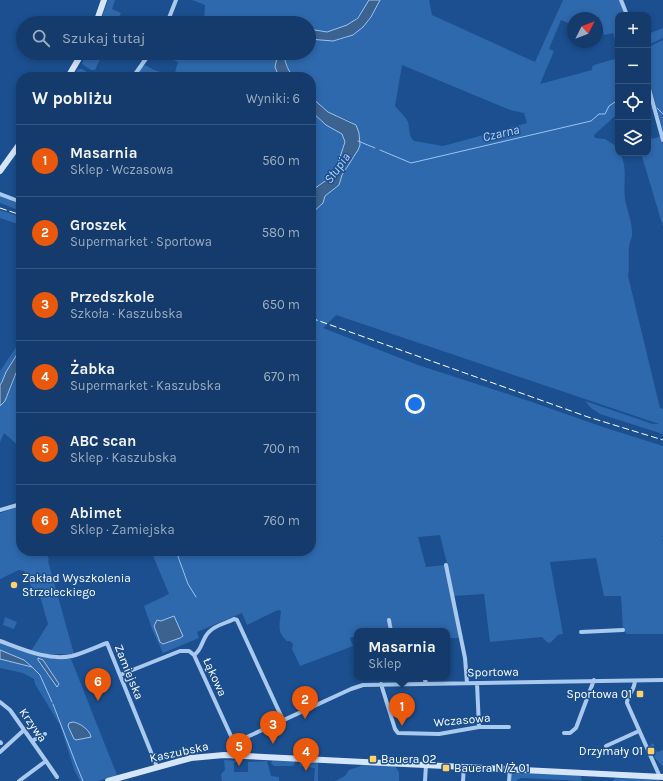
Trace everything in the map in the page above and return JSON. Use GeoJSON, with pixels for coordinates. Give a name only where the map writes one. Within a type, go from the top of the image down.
{"type":"FeatureCollection","features":[{"type":"Feature","properties":{"kind":"main road"},"geometry":{"type":"LineString","coordinates":[[98,16],[104,0]]}},
{"type":"Feature","properties":{"kind":"main road"},"geometry":{"type":"LineString","coordinates":[[71,72],[78,60]]}},
{"type":"Feature","properties":{"kind":"main road"},"geometry":{"type":"LineString","coordinates":[[0,171],[16,149]]}},
{"type":"Feature","properties":{"kind":"main road","name":"Kaszubska"},"geometry":{"type":"LineString","coordinates":[[108,781],[197,757],[217,755],[464,766],[662,778]]}},
{"type":"Feature","properties":{"kind":"street"},"geometry":{"type":"LineString","coordinates":[[170,16],[176,0]]}},
{"type":"Feature","properties":{"kind":"street"},"geometry":{"type":"LineString","coordinates":[[621,0],[626,12]]}},
{"type":"Feature","properties":{"kind":"street"},"geometry":{"type":"LineString","coordinates":[[137,72],[145,60]]}},
{"type":"Feature","properties":{"kind":"street"},"geometry":{"type":"LineString","coordinates":[[651,96],[663,140]]}},
{"type":"Feature","properties":{"kind":"street"},"geometry":{"type":"LineString","coordinates":[[0,194],[16,200]]}},
{"type":"Feature","properties":{"kind":"street"},"geometry":{"type":"LineString","coordinates":[[0,510],[16,505]]}},
{"type":"Feature","properties":{"kind":"street"},"geometry":{"type":"LineString","coordinates":[[446,565],[465,658],[467,683]]}},
{"type":"Feature","properties":{"kind":"street"},"geometry":{"type":"LineString","coordinates":[[194,655],[198,653],[209,631],[237,620],[283,720]]}},
{"type":"Feature","properties":{"kind":"street"},"geometry":{"type":"LineString","coordinates":[[389,620],[390,628]]}},
{"type":"Feature","properties":{"kind":"street"},"geometry":{"type":"LineString","coordinates":[[581,632],[623,630]]}},
{"type":"Feature","properties":{"kind":"street","name":"Zamiejska"},"geometry":{"type":"LineString","coordinates":[[0,641],[40,654],[62,657],[72,656],[107,643],[157,767]]}},
{"type":"Feature","properties":{"kind":"street","name":"Łąkowa"},"geometry":{"type":"LineString","coordinates":[[120,675],[183,650],[189,651],[194,655],[230,736]]}},
{"type":"Feature","properties":{"kind":"street"},"geometry":{"type":"LineString","coordinates":[[403,680],[404,684]]}},
{"type":"Feature","properties":{"kind":"street"},"geometry":{"type":"LineString","coordinates":[[564,733],[570,733],[576,728],[594,680]]}},
{"type":"Feature","properties":{"kind":"street","name":"Sportowa"},"geometry":{"type":"LineString","coordinates":[[234,755],[237,744],[241,740],[357,687],[381,684],[663,680]]}},
{"type":"Feature","properties":{"kind":"street"},"geometry":{"type":"LineString","coordinates":[[635,681],[634,689],[627,701],[662,778]]}},
{"type":"Feature","properties":{"kind":"street"},"geometry":{"type":"LineString","coordinates":[[477,683],[479,727]]}},
{"type":"Feature","properties":{"kind":"street","name":"Wczasowa"},"geometry":{"type":"LineString","coordinates":[[381,684],[395,729],[398,733],[439,734],[479,727],[509,727]]}},
{"type":"Feature","properties":{"kind":"street","name":"Krzywa"},"geometry":{"type":"LineString","coordinates":[[0,702],[10,710],[57,776]]}},
{"type":"Feature","properties":{"kind":"street"},"geometry":{"type":"LineString","coordinates":[[0,752],[24,730]]}},
{"type":"Feature","properties":{"kind":"street"},"geometry":{"type":"LineString","coordinates":[[606,746],[640,731]]}},
{"type":"Feature","properties":{"kind":"street"},"geometry":{"type":"LineString","coordinates":[[32,741],[45,734]]}},
{"type":"Feature","properties":{"kind":"street"},"geometry":{"type":"LineString","coordinates":[[19,781],[46,761]]}},
{"type":"Feature","properties":{"kind":"street"},"geometry":{"type":"LineString","coordinates":[[425,781],[426,765]]}},
{"type":"Feature","properties":{"kind":"street"},"geometry":{"type":"LineString","coordinates":[[463,781],[464,766]]}},
{"type":"Feature","properties":{"kind":"street"},"geometry":{"type":"LineString","coordinates":[[509,781],[510,769]]}},
{"type":"Feature","properties":{"kind":"shaded area"},"geometry":{"type":"Polygon","coordinates":[[[108,0],[115,0],[112,9],[121,13],[120,16],[102,16],[108,0]]]}},
{"type":"Feature","properties":{"kind":"shaded area"},"geometry":{"type":"Polygon","coordinates":[[[192,0],[369,0],[362,12],[353,22],[341,29],[328,32],[316,30],[316,16],[204,16],[205,5],[192,0]]]}},
{"type":"Feature","properties":{"kind":"shaded area"},"geometry":{"type":"Polygon","coordinates":[[[380,0],[429,0],[432,15],[535,62],[563,0],[619,0],[624,12],[615,12],[615,40],[613,33],[604,35],[603,12],[567,12],[567,23],[561,20],[549,49],[554,51],[540,84],[592,70],[594,65],[615,59],[615,117],[594,135],[595,138],[605,139],[615,145],[615,156],[621,156],[624,164],[625,199],[632,231],[629,246],[628,276],[660,408],[663,409],[663,434],[600,414],[591,408],[585,401],[653,424],[659,424],[336,315],[323,328],[418,365],[663,446],[663,634],[627,634],[623,630],[621,596],[604,596],[596,558],[550,562],[563,634],[558,635],[550,643],[542,637],[490,642],[484,594],[453,596],[440,535],[418,537],[426,567],[446,565],[459,638],[450,638],[450,628],[354,628],[354,636],[350,638],[353,646],[300,666],[292,649],[293,644],[290,641],[287,641],[281,634],[281,611],[278,610],[247,625],[242,613],[197,632],[199,638],[163,653],[152,629],[144,606],[169,594],[153,556],[316,556],[316,209],[323,203],[325,196],[339,185],[342,175],[360,145],[359,133],[354,124],[328,112],[316,101],[316,72],[289,72],[285,60],[316,60],[316,40],[333,41],[346,38],[363,27],[371,17],[380,0]],[[402,65],[395,106],[408,122],[410,135],[414,141],[443,146],[527,123],[524,113],[510,110],[402,65]]]}},
{"type":"Feature","properties":{"kind":"shaded area"},"geometry":{"type":"Polygon","coordinates":[[[663,28],[663,38],[651,44],[651,33],[663,28]]]}},
{"type":"Feature","properties":{"kind":"shaded area"},"geometry":{"type":"Polygon","coordinates":[[[663,40],[663,131],[651,87],[651,46],[663,40]]]}},
{"type":"Feature","properties":{"kind":"shaded area"},"geometry":{"type":"Polygon","coordinates":[[[83,60],[100,60],[95,70],[91,70],[82,64],[83,60]]]}},
{"type":"Feature","properties":{"kind":"shaded area"},"geometry":{"type":"Polygon","coordinates":[[[173,60],[276,60],[275,67],[277,72],[175,72],[178,62],[173,60]]]}},
{"type":"Feature","properties":{"kind":"shaded area"},"geometry":{"type":"Polygon","coordinates":[[[145,65],[161,72],[138,72],[145,65]]]}},
{"type":"Feature","properties":{"kind":"shaded area"},"geometry":{"type":"Polygon","coordinates":[[[78,69],[82,69],[87,72],[76,72],[78,69]]]}},
{"type":"Feature","properties":{"kind":"shaded area"},"geometry":{"type":"Polygon","coordinates":[[[316,116],[326,125],[342,134],[345,142],[336,169],[332,176],[324,181],[324,183],[316,192],[316,116]]]}},
{"type":"Feature","properties":{"kind":"shaded area"},"geometry":{"type":"Polygon","coordinates":[[[651,136],[652,139],[661,136],[663,145],[663,227],[642,156],[651,156],[651,136]]]}},
{"type":"Feature","properties":{"kind":"shaded area"},"geometry":{"type":"Polygon","coordinates":[[[0,196],[16,202],[16,209],[0,203],[0,196]]]}},
{"type":"Feature","properties":{"kind":"shaded area"},"geometry":{"type":"Polygon","coordinates":[[[0,210],[16,215],[16,223],[0,218],[0,210]]]}},
{"type":"Feature","properties":{"kind":"shaded area"},"geometry":{"type":"Polygon","coordinates":[[[16,347],[16,356],[0,385],[0,371],[16,347]]]}},
{"type":"Feature","properties":{"kind":"shaded area"},"geometry":{"type":"Polygon","coordinates":[[[16,376],[16,444],[4,433],[0,442],[0,406],[9,393],[16,376]]]}},
{"type":"Feature","properties":{"kind":"shaded area"},"geometry":{"type":"Polygon","coordinates":[[[16,508],[16,556],[48,556],[74,654],[41,654],[31,651],[48,624],[38,589],[33,591],[24,571],[19,570],[0,579],[0,513],[16,508]]]}},
{"type":"Feature","properties":{"kind":"shaded area"},"geometry":{"type":"Polygon","coordinates":[[[5,617],[17,622],[14,629],[3,625],[5,617]]]}},
{"type":"Feature","properties":{"kind":"shaded area"},"geometry":{"type":"Polygon","coordinates":[[[0,643],[43,657],[71,659],[117,775],[98,781],[80,781],[74,769],[60,725],[35,684],[34,679],[23,673],[0,668],[0,643]]]}},
{"type":"Feature","properties":{"kind":"shaded area"},"geometry":{"type":"Polygon","coordinates":[[[653,743],[657,752],[663,750],[663,767],[655,758],[649,746],[653,743]]]}},
{"type":"Feature","properties":{"kind":"shaded area"},"geometry":{"type":"Polygon","coordinates":[[[224,760],[242,761],[234,762],[234,772],[248,772],[248,762],[267,761],[271,776],[279,777],[279,781],[222,781],[221,774],[225,770],[224,760]]]}},
{"type":"Feature","properties":{"kind":"shaded area"},"geometry":{"type":"Polygon","coordinates":[[[272,760],[294,761],[295,764],[292,766],[274,766],[271,763],[272,760]]]}},
{"type":"Feature","properties":{"kind":"shaded area"},"geometry":{"type":"Polygon","coordinates":[[[301,761],[318,762],[318,781],[314,781],[315,768],[300,766],[299,764],[301,761]]]}},
{"type":"Feature","properties":{"kind":"shaded area"},"geometry":{"type":"Polygon","coordinates":[[[363,765],[395,766],[399,772],[399,781],[335,781],[345,776],[349,770],[363,765]]]}},
{"type":"Feature","properties":{"kind":"shaded area"},"geometry":{"type":"Polygon","coordinates":[[[513,771],[581,776],[582,781],[521,778],[516,781],[511,781],[511,773],[513,771]]]}},
{"type":"Feature","properties":{"kind":"shaded area"},"geometry":{"type":"Polygon","coordinates":[[[615,778],[658,779],[660,781],[613,781],[615,778]]]}},
{"type":"Feature","properties":{"kind":"water"},"geometry":{"type":"Polygon","coordinates":[[[369,0],[380,0],[371,17],[363,27],[353,35],[333,41],[316,40],[316,30],[327,32],[347,25],[358,18],[369,0]]]}},
{"type":"Feature","properties":{"kind":"water"},"geometry":{"type":"Polygon","coordinates":[[[276,60],[285,60],[290,72],[277,72],[275,67],[276,60]]]}},
{"type":"Feature","properties":{"kind":"water","name":"Słupia"},"geometry":{"type":"Polygon","coordinates":[[[316,101],[328,112],[356,125],[359,133],[360,145],[342,175],[339,185],[325,196],[323,203],[316,209],[316,188],[332,176],[336,169],[345,142],[342,134],[326,125],[316,116],[316,101]]]}},
{"type":"Feature","properties":{"kind":"water"},"geometry":{"type":"Polygon","coordinates":[[[16,356],[16,373],[5,401],[0,406],[0,385],[16,356]]]}},
{"type":"Feature","properties":{"kind":"water"},"geometry":{"type":"Polygon","coordinates":[[[174,616],[183,636],[163,644],[160,642],[154,626],[157,620],[161,621],[174,616]]]}},
{"type":"Feature","properties":{"kind":"water"},"geometry":{"type":"Polygon","coordinates":[[[0,650],[24,660],[32,667],[0,659],[0,650]]]}},
{"type":"Feature","properties":{"kind":"water"},"geometry":{"type":"Polygon","coordinates":[[[38,658],[43,660],[59,684],[57,687],[38,660],[38,658]]]}},
{"type":"Feature","properties":{"kind":"water"},"geometry":{"type":"Polygon","coordinates":[[[73,722],[84,727],[89,732],[91,737],[76,740],[74,739],[68,726],[69,723],[73,722]]]}},
{"type":"Feature","properties":{"kind":"waterway","name":"Czarna"},"geometry":{"type":"LineString","coordinates":[[380,150],[411,163],[591,121],[599,114],[605,114],[609,106],[615,102]]}},
{"type":"Feature","properties":{"kind":"waterway","name":"Czarna"},"geometry":{"type":"LineString","coordinates":[[657,108],[663,114]]}},
{"type":"Feature","properties":{"kind":"waterway","name":"Czarna"},"geometry":{"type":"LineString","coordinates":[[358,141],[375,148]]}},
{"type":"Feature","properties":{"kind":"waterway"},"geometry":{"type":"LineString","coordinates":[[178,556],[188,584],[196,597]]}},
{"type":"Feature","properties":{"kind":"waterway"},"geometry":{"type":"LineString","coordinates":[[32,667],[40,675],[52,702]]}},
{"type":"Feature","properties":{"kind":"waterway"},"geometry":{"type":"LineString","coordinates":[[53,704],[83,781]]}},
{"type":"Feature","properties":{"kind":"railway"},"geometry":{"type":"LineString","coordinates":[[0,208],[16,213]]}},
{"type":"Feature","properties":{"kind":"railway"},"geometry":{"type":"LineString","coordinates":[[316,320],[588,417],[663,440]]}},
{"type":"Feature","properties":{"kind":"place","name":"Zakład Wyszkolenia Strzeleckiego"},"geometry":{"type":"Point","coordinates":[14,585]}},
{"type":"Feature","properties":{"kind":"place","name":"Sportowa 01"},"geometry":{"type":"Point","coordinates":[640,694]}},
{"type":"Feature","properties":{"kind":"place","name":"Abimet"},"geometry":{"type":"Point","coordinates":[98,701]}},
{"type":"Feature","properties":{"kind":"place","name":"Groszek"},"geometry":{"type":"Point","coordinates":[305,719]}},
{"type":"Feature","properties":{"kind":"place","name":"Masarnia"},"geometry":{"type":"Point","coordinates":[402,726]}},
{"type":"Feature","properties":{"kind":"place","name":"Przedszkole"},"geometry":{"type":"Point","coordinates":[273,744]}},
{"type":"Feature","properties":{"kind":"place","name":"Drzymały 01"},"geometry":{"type":"Point","coordinates":[651,751]}},
{"type":"Feature","properties":{"kind":"place","name":"Bauera 02"},"geometry":{"type":"Point","coordinates":[373,759]}},
{"type":"Feature","properties":{"kind":"place","name":"ABC scan"},"geometry":{"type":"Point","coordinates":[239,766]}},
{"type":"Feature","properties":{"kind":"place","name":"Bauera N/Ż 01"},"geometry":{"type":"Point","coordinates":[446,768]}},
{"type":"Feature","properties":{"kind":"place","name":"Żabka"},"geometry":{"type":"Point","coordinates":[306,771]}}]}
